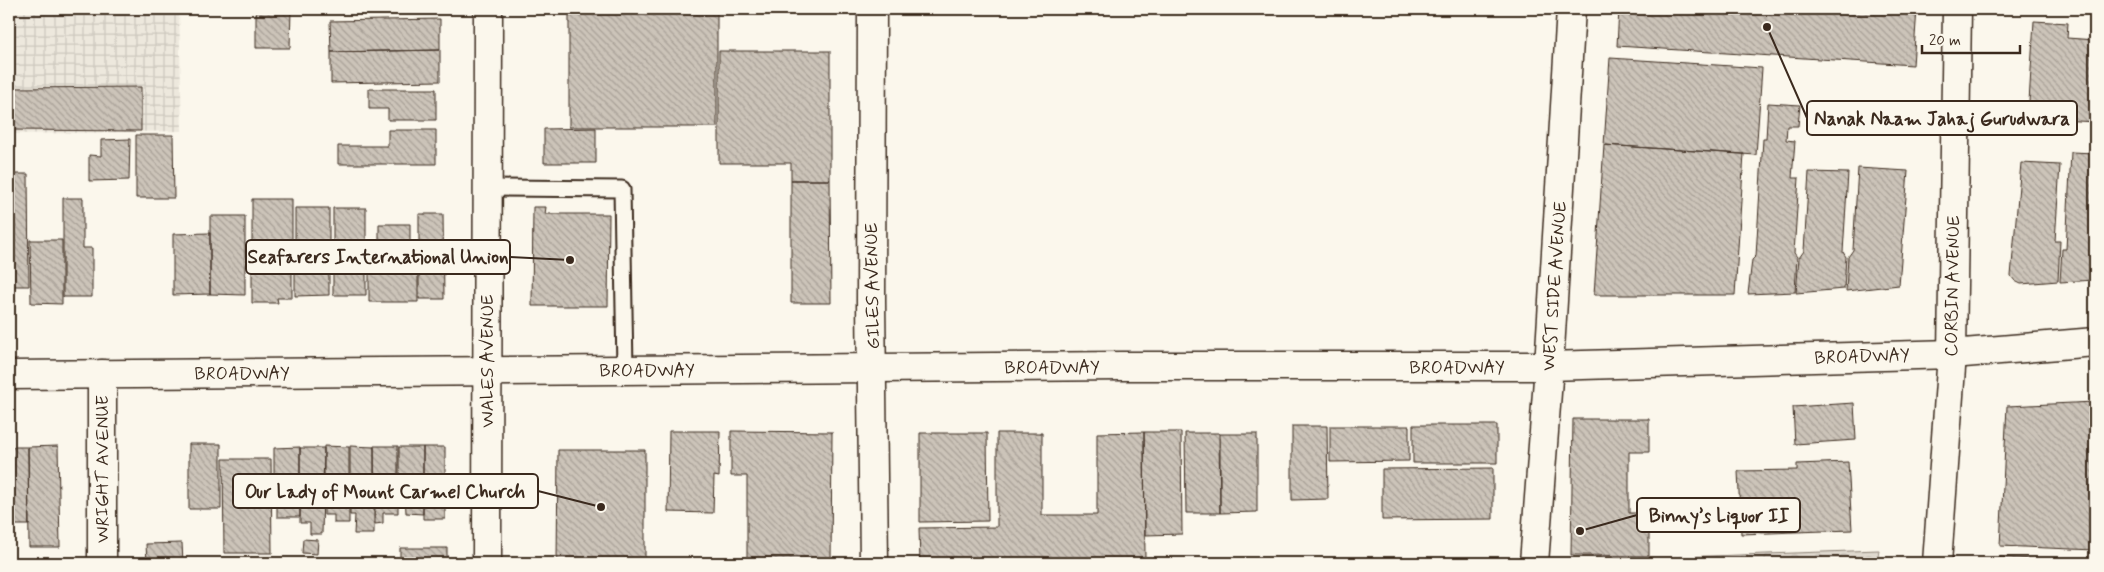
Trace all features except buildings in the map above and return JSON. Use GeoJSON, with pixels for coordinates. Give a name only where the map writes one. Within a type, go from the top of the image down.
{"type":"FeatureCollection","features":[{"type":"Feature","properties":{"kind":"street","name":"WALES AVENUE"},"geometry":{"type":"LineString","coordinates":[[487,563],[488,9]]}},
{"type":"Feature","properties":{"kind":"street","name":"GILES AVENUE"},"geometry":{"type":"LineString","coordinates":[[872,9],[871,302],[874,563]]}},
{"type":"Feature","properties":{"kind":"street","name":"WEST SIDE AVENUE"},"geometry":{"type":"LineString","coordinates":[[1534,563],[1549,366],[1571,9]]}},
{"type":"Feature","properties":{"kind":"street","name":"CORBIN AVENUE"},"geometry":{"type":"LineString","coordinates":[[1936,563],[1952,354],[1957,9]]}},
{"type":"Feature","properties":{"kind":"street","name":"BROADWAY"},"geometry":{"type":"LineString","coordinates":[[9,375],[873,368],[1549,366],[1952,354],[2095,342]]}},
{"type":"Feature","properties":{"kind":"street","name":"WRIGHT AVENUE"},"geometry":{"type":"LineString","coordinates":[[102,374],[102,563]]}},
{"type":"Feature","properties":{"kind":"lane"},"geometry":{"type":"LineString","coordinates":[[487,188],[622,189],[625,370]]}},
{"type":"Feature","properties":{"kind":"shaded area"},"geometry":{"type":"Polygon","coordinates":[[[9,9],[179,9],[182,131],[9,134],[9,9]]]}},
{"type":"Feature","properties":{"kind":"green space"},"geometry":{"type":"Polygon","coordinates":[[[1879,550],[1877,563],[1571,563],[1571,561],[1879,550]]]}},
{"type":"Feature","properties":{"kind":"place","name":"Nanak Naam Jahaj Gurudwara"},"geometry":{"type":"Point","coordinates":[1767,27]}},
{"type":"Feature","properties":{"kind":"place","name":"Seafarers International Union"},"geometry":{"type":"Point","coordinates":[570,260]}},
{"type":"Feature","properties":{"kind":"place","name":"Our Lady of Mount Carmel Church"},"geometry":{"type":"Point","coordinates":[601,507]}},
{"type":"Feature","properties":{"kind":"place","name":"Binny’s Liquor II"},"geometry":{"type":"Point","coordinates":[1580,531]}}]}
